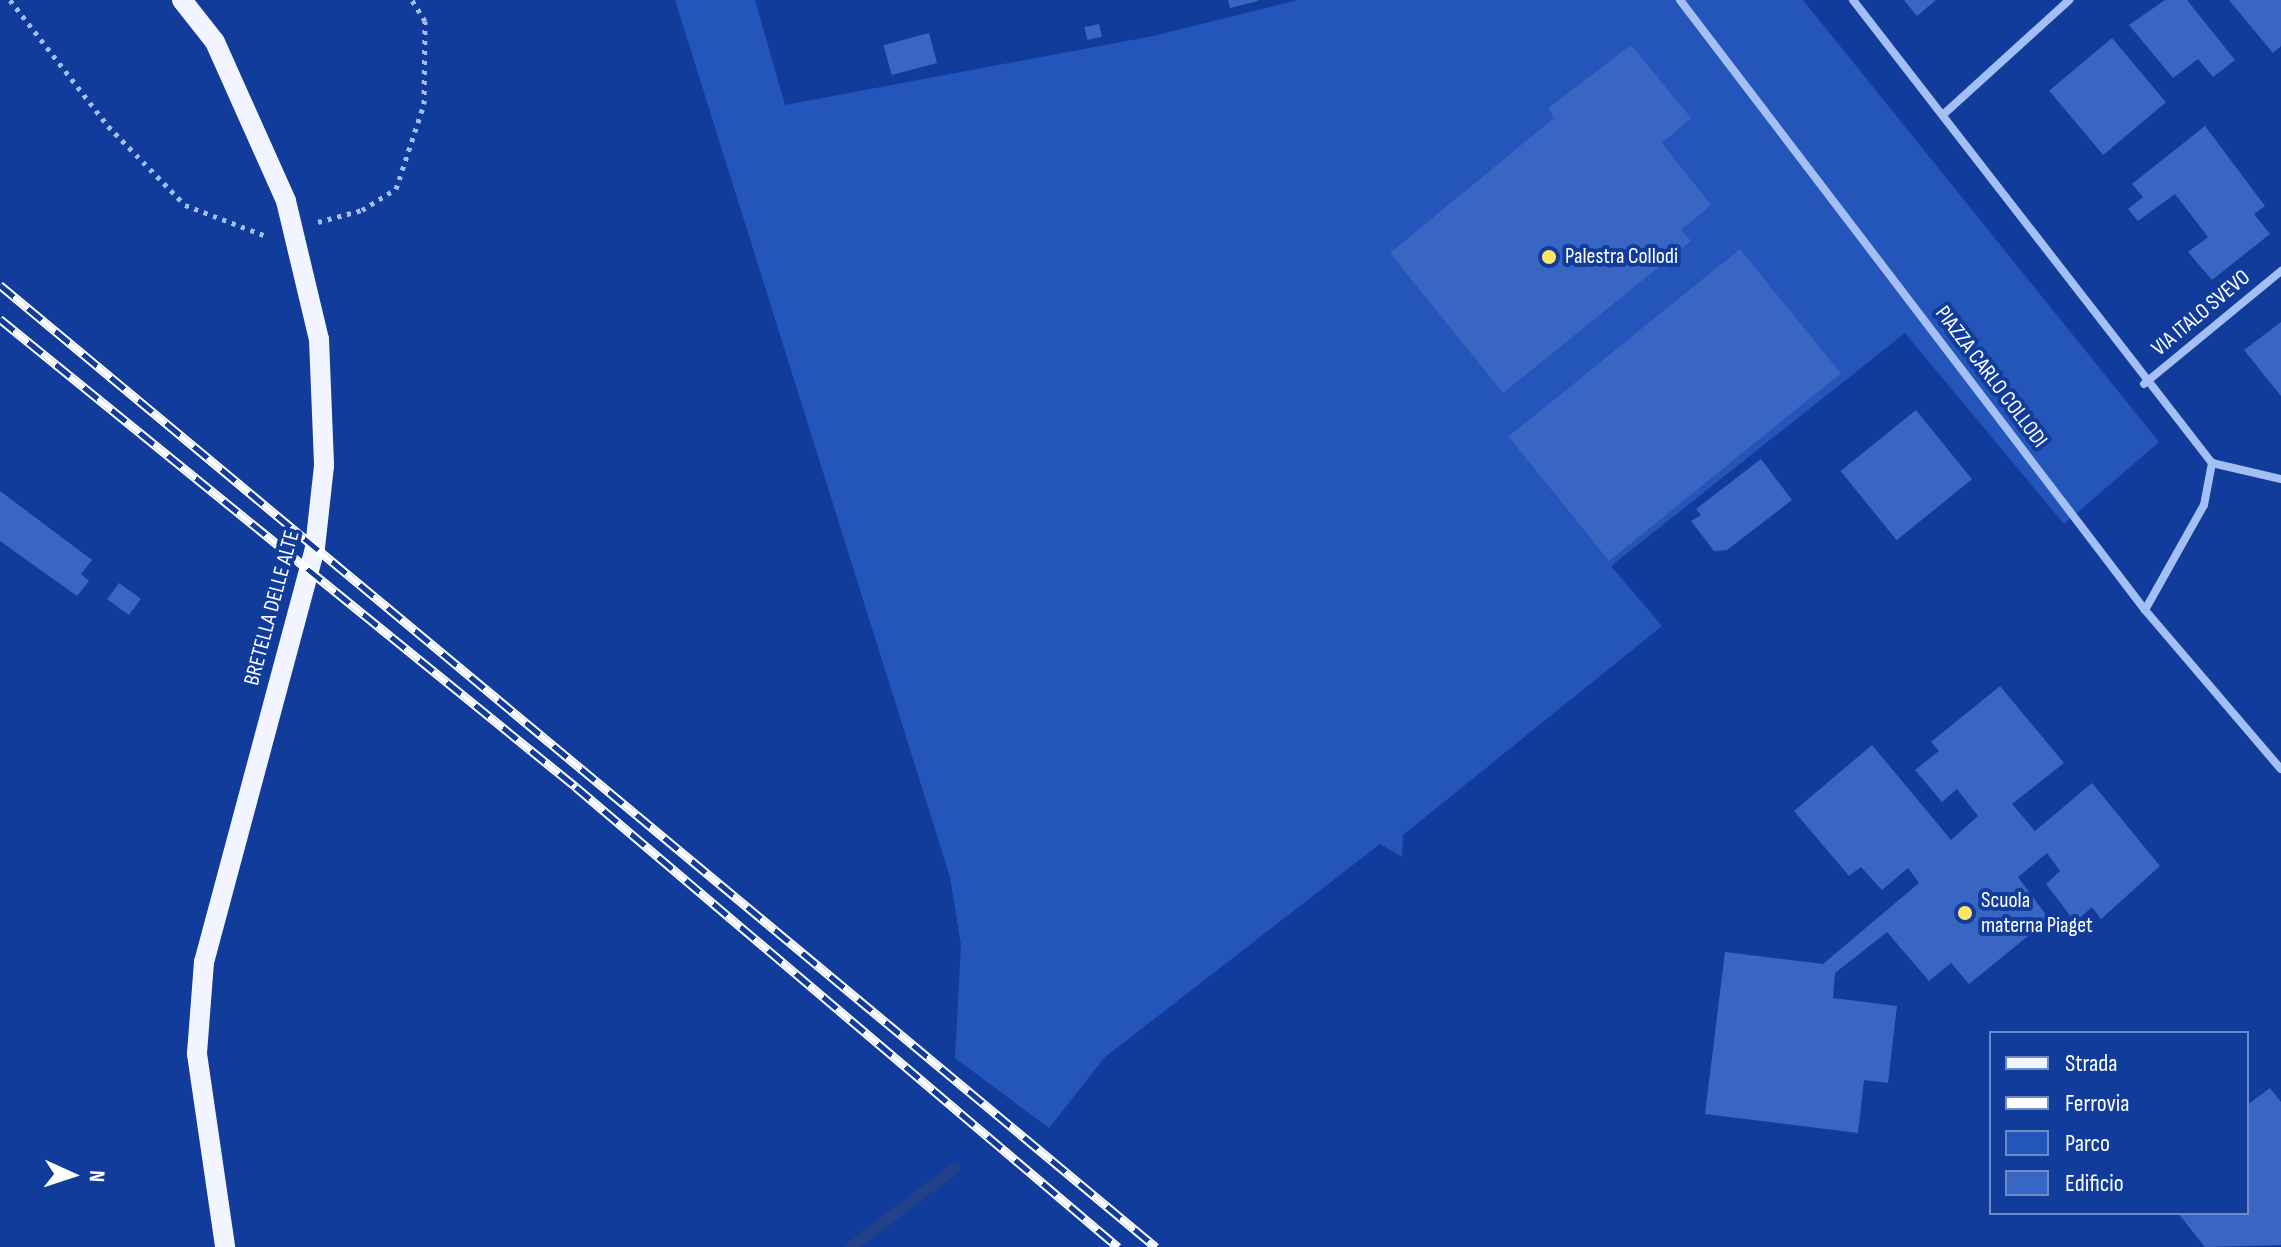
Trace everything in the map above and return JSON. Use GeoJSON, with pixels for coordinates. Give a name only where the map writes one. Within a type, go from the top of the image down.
{"type":"FeatureCollection","features":[{"type":"Feature","properties":{"kind":"main road","name":"BRETELLA DELLE ALTE"},"geometry":{"type":"LineString","coordinates":[[182,0],[215,42],[286,201],[319,339],[324,466],[315,548],[234,834],[204,962],[197,1054],[225,1247]]}},
{"type":"Feature","properties":{"kind":"street","name":"PIAZZA CARLO COLLODI"},"geometry":{"type":"LineString","coordinates":[[1680,0],[2145,610],[2281,769]]}},
{"type":"Feature","properties":{"kind":"street"},"geometry":{"type":"LineString","coordinates":[[1853,0],[1945,113],[2144,384],[2212,463],[2281,479]]}},
{"type":"Feature","properties":{"kind":"street"},"geometry":{"type":"LineString","coordinates":[[1945,113],[2069,0]]}},
{"type":"Feature","properties":{"kind":"street","name":"VIA ITALO SVEVO"},"geometry":{"type":"LineString","coordinates":[[2144,384],[2281,271]]}},
{"type":"Feature","properties":{"kind":"street"},"geometry":{"type":"LineString","coordinates":[[2145,610],[2204,505],[2212,463]]}},
{"type":"Feature","properties":{"kind":"green space"},"geometry":{"type":"Polygon","coordinates":[[[675,0],[755,0],[785,105],[1153,36],[1298,0],[1803,0],[2159,442],[2064,524],[1905,333],[1611,566],[1662,626],[1403,835],[1402,857],[1380,844],[1105,1057],[1049,1128],[955,1058],[961,945],[950,877],[675,0]]]}},
{"type":"Feature","properties":{"kind":"building"},"geometry":{"type":"Polygon","coordinates":[[[1228,0],[1258,0],[1258,1],[1230,8],[1228,0]]]}},
{"type":"Feature","properties":{"kind":"building"},"geometry":{"type":"Polygon","coordinates":[[[1904,0],[1936,0],[1917,16],[1904,0]]]}},
{"type":"Feature","properties":{"kind":"building"},"geometry":{"type":"Polygon","coordinates":[[[2165,0],[2187,0],[2235,60],[2213,77],[2198,59],[2173,78],[2129,25],[2165,0]]]}},
{"type":"Feature","properties":{"kind":"building"},"geometry":{"type":"Polygon","coordinates":[[[2229,0],[2281,0],[2281,46],[2273,53],[2229,0]]]}},
{"type":"Feature","properties":{"kind":"building"},"geometry":{"type":"Polygon","coordinates":[[[1099,24],[1102,37],[1087,40],[1084,27],[1099,24]]]}},
{"type":"Feature","properties":{"kind":"building"},"geometry":{"type":"Polygon","coordinates":[[[929,33],[937,63],[892,75],[884,45],[929,33]]]}},
{"type":"Feature","properties":{"kind":"building"},"geometry":{"type":"Polygon","coordinates":[[[2112,38],[2166,102],[2103,155],[2049,91],[2112,38]]]}},
{"type":"Feature","properties":{"kind":"building","name":"Palestra Collodi"},"geometry":{"type":"Polygon","coordinates":[[[1631,45],[1691,118],[1662,143],[1711,205],[1681,230],[1691,241],[1503,393],[1390,253],[1554,118],[1548,108],[1631,45]]]}},
{"type":"Feature","properties":{"kind":"building"},"geometry":{"type":"Polygon","coordinates":[[[2205,126],[2265,206],[2254,214],[2270,234],[2212,280],[2188,252],[2208,237],[2175,194],[2138,221],[2128,209],[2143,197],[2132,184],[2205,126]]]}},
{"type":"Feature","properties":{"kind":"building"},"geometry":{"type":"Polygon","coordinates":[[[1740,249],[1841,373],[1609,561],[1508,437],[1740,249]]]}},
{"type":"Feature","properties":{"kind":"building"},"geometry":{"type":"Polygon","coordinates":[[[2281,322],[2281,396],[2244,350],[2281,322]]]}},
{"type":"Feature","properties":{"kind":"building"},"geometry":{"type":"Polygon","coordinates":[[[1916,410],[1972,479],[1897,540],[1841,471],[1916,410]]]}},
{"type":"Feature","properties":{"kind":"building"},"geometry":{"type":"Polygon","coordinates":[[[1761,459],[1792,500],[1727,550],[1714,551],[1691,521],[1701,515],[1696,509],[1761,459]]]}},
{"type":"Feature","properties":{"kind":"building"},"geometry":{"type":"Polygon","coordinates":[[[0,491],[92,560],[81,574],[89,581],[77,596],[0,541],[0,491]]]}},
{"type":"Feature","properties":{"kind":"building"},"geometry":{"type":"Polygon","coordinates":[[[119,583],[141,599],[129,615],[107,599],[119,583]]]}},
{"type":"Feature","properties":{"kind":"building","name":"Scuola materna Piaget"},"geometry":{"type":"Polygon","coordinates":[[[2000,686],[2064,763],[2012,804],[2035,831],[2092,783],[2160,866],[2101,919],[2092,907],[2075,922],[2046,884],[2060,871],[2047,853],[2018,877],[2049,919],[1969,984],[1951,963],[1929,981],[1887,932],[1835,973],[1833,998],[1897,1006],[1888,1083],[1864,1080],[1858,1133],[1705,1114],[1725,952],[1823,964],[1919,883],[1908,868],[1882,890],[1861,867],[1849,876],[1794,811],[1872,745],[1951,840],[1978,816],[1957,789],[1942,802],[1915,770],[1939,751],[1931,742],[2000,686]]]}},
{"type":"Feature","properties":{"kind":"building"},"geometry":{"type":"Polygon","coordinates":[[[2270,1088],[2281,1102],[2281,1245],[2205,1247],[2180,1215],[2249,1215],[2249,1104],[2270,1088]]]}},
{"type":"Feature","properties":{"kind":"waterway"},"geometry":{"type":"LineString","coordinates":[[850,1247],[954,1168]]}},
{"type":"Feature","properties":{"kind":"railway"},"geometry":{"type":"LineString","coordinates":[[0,285],[1156,1247]]}},
{"type":"Feature","properties":{"kind":"railway"},"geometry":{"type":"LineString","coordinates":[[0,319],[576,787],[1118,1247]]}},
{"type":"Feature","properties":{"kind":"place","name":"Palestra Collodi"},"geometry":{"type":"Point","coordinates":[1549,257]}},
{"type":"Feature","properties":{"kind":"place","name":"Scuola materna Piaget"},"geometry":{"type":"Point","coordinates":[1965,913]}}]}
